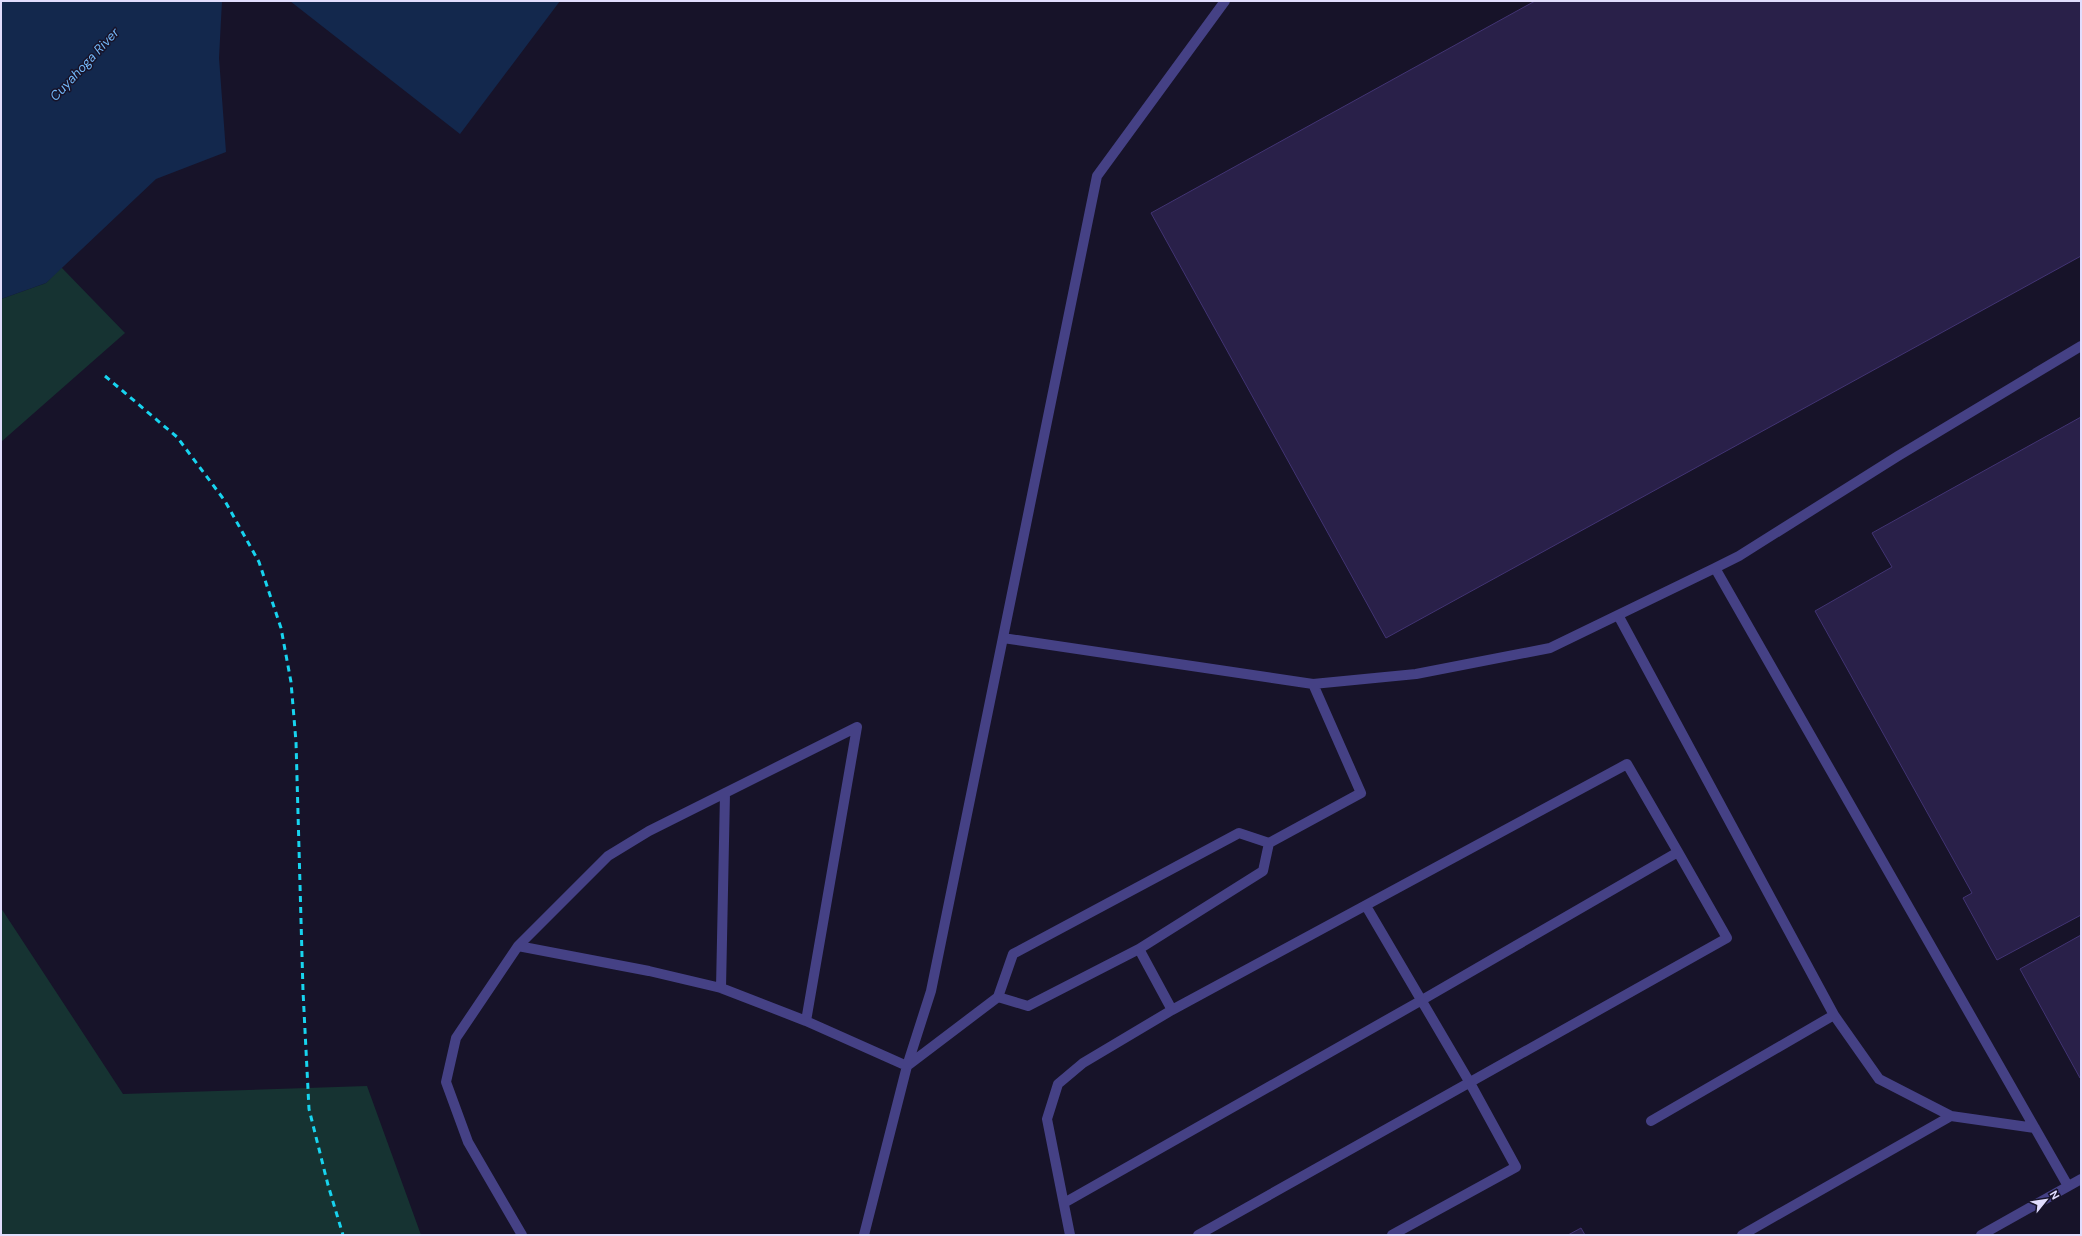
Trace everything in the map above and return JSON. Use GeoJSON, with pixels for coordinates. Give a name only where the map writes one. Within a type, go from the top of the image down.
{"type":"FeatureCollection","features":[{"type":"Feature","properties":{"kind":"lane"},"geometry":{"type":"LineString","coordinates":[[864,1235],[907,1066],[931,991],[1097,176],[1225,1]]}},
{"type":"Feature","properties":{"kind":"lane"},"geometry":{"type":"LineString","coordinates":[[1003,638],[1312,684],[1416,674],[1550,648],[1739,556],[1898,456],[2081,346]]}},
{"type":"Feature","properties":{"kind":"lane"},"geometry":{"type":"LineString","coordinates":[[1715,568],[2068,1186]]}},
{"type":"Feature","properties":{"kind":"lane"},"geometry":{"type":"LineString","coordinates":[[1618,615],[1834,1015],[1879,1078],[1951,1116],[2035,1128]]}},
{"type":"Feature","properties":{"kind":"lane"},"geometry":{"type":"LineString","coordinates":[[907,1066],[998,997],[1013,954],[1239,833],[1269,843],[1361,793],[1312,684]]}},
{"type":"Feature","properties":{"kind":"lane"},"geometry":{"type":"LineString","coordinates":[[522,1235],[468,1142],[446,1082],[456,1038],[518,946],[608,856],[649,831],[857,727],[806,1021]]}},
{"type":"Feature","properties":{"kind":"lane"},"geometry":{"type":"LineString","coordinates":[[1070,1235],[1047,1119],[1058,1084],[1083,1063],[1172,1010],[1627,764],[1726,938],[1198,1235]]}},
{"type":"Feature","properties":{"kind":"lane"},"geometry":{"type":"LineString","coordinates":[[721,988],[725,793]]}},
{"type":"Feature","properties":{"kind":"lane"},"geometry":{"type":"LineString","coordinates":[[998,997],[1028,1006],[1138,949],[1263,872],[1269,843]]}},
{"type":"Feature","properties":{"kind":"lane"},"geometry":{"type":"LineString","coordinates":[[1064,1203],[1422,1000],[1678,852]]}},
{"type":"Feature","properties":{"kind":"lane"},"geometry":{"type":"LineString","coordinates":[[1366,906],[1470,1083],[1516,1167],[1392,1235]]}},
{"type":"Feature","properties":{"kind":"lane"},"geometry":{"type":"LineString","coordinates":[[518,946],[649,971],[721,988],[806,1021],[907,1066]]}},
{"type":"Feature","properties":{"kind":"lane"},"geometry":{"type":"LineString","coordinates":[[1138,949],[1172,1010]]}},
{"type":"Feature","properties":{"kind":"lane"},"geometry":{"type":"LineString","coordinates":[[1651,1121],[1834,1015]]}},
{"type":"Feature","properties":{"kind":"lane"},"geometry":{"type":"LineString","coordinates":[[1742,1235],[1951,1116]]}},
{"type":"Feature","properties":{"kind":"lane"},"geometry":{"type":"LineString","coordinates":[[1981,1235],[2081,1179]]}},
{"type":"Feature","properties":{"kind":"green space"},"geometry":{"type":"Polygon","coordinates":[[[61,267],[125,333],[1,442],[1,299],[46,283],[61,267]]]}},
{"type":"Feature","properties":{"kind":"green space"},"geometry":{"type":"Polygon","coordinates":[[[1,908],[123,1094],[367,1086],[421,1235],[1,1235],[1,908]]]}},
{"type":"Feature","properties":{"kind":"water","name":"Cuyahoga River"},"geometry":{"type":"Polygon","coordinates":[[[1,1],[222,1],[219,58],[226,152],[156,179],[46,283],[1,299],[1,1]]]}},
{"type":"Feature","properties":{"kind":"water"},"geometry":{"type":"Polygon","coordinates":[[[290,1],[560,1],[460,134],[290,1]]]}},
{"type":"Feature","properties":{"kind":"building"},"geometry":{"type":"Polygon","coordinates":[[[1535,1],[2081,1],[2081,256],[1386,638],[1151,213],[1535,1]]]}},
{"type":"Feature","properties":{"kind":"building"},"geometry":{"type":"Polygon","coordinates":[[[2081,417],[2081,915],[1997,960],[1963,898],[1972,893],[1815,611],[1892,567],[1872,533],[2081,417]]]}},
{"type":"Feature","properties":{"kind":"building"},"geometry":{"type":"Polygon","coordinates":[[[2081,935],[2081,1077],[2080,1078],[2020,969],[2081,935]]]}},
{"type":"Feature","properties":{"kind":"building"},"geometry":{"type":"Polygon","coordinates":[[[1581,1228],[1585,1235],[1568,1235],[1581,1228]]]}},
{"type":"Feature","properties":{"kind":"railway"},"geometry":{"type":"LineString","coordinates":[[105,376],[177,437],[225,501],[259,562],[281,628],[291,682],[296,742],[303,991],[309,1109],[328,1185],[343,1235]]}}]}
